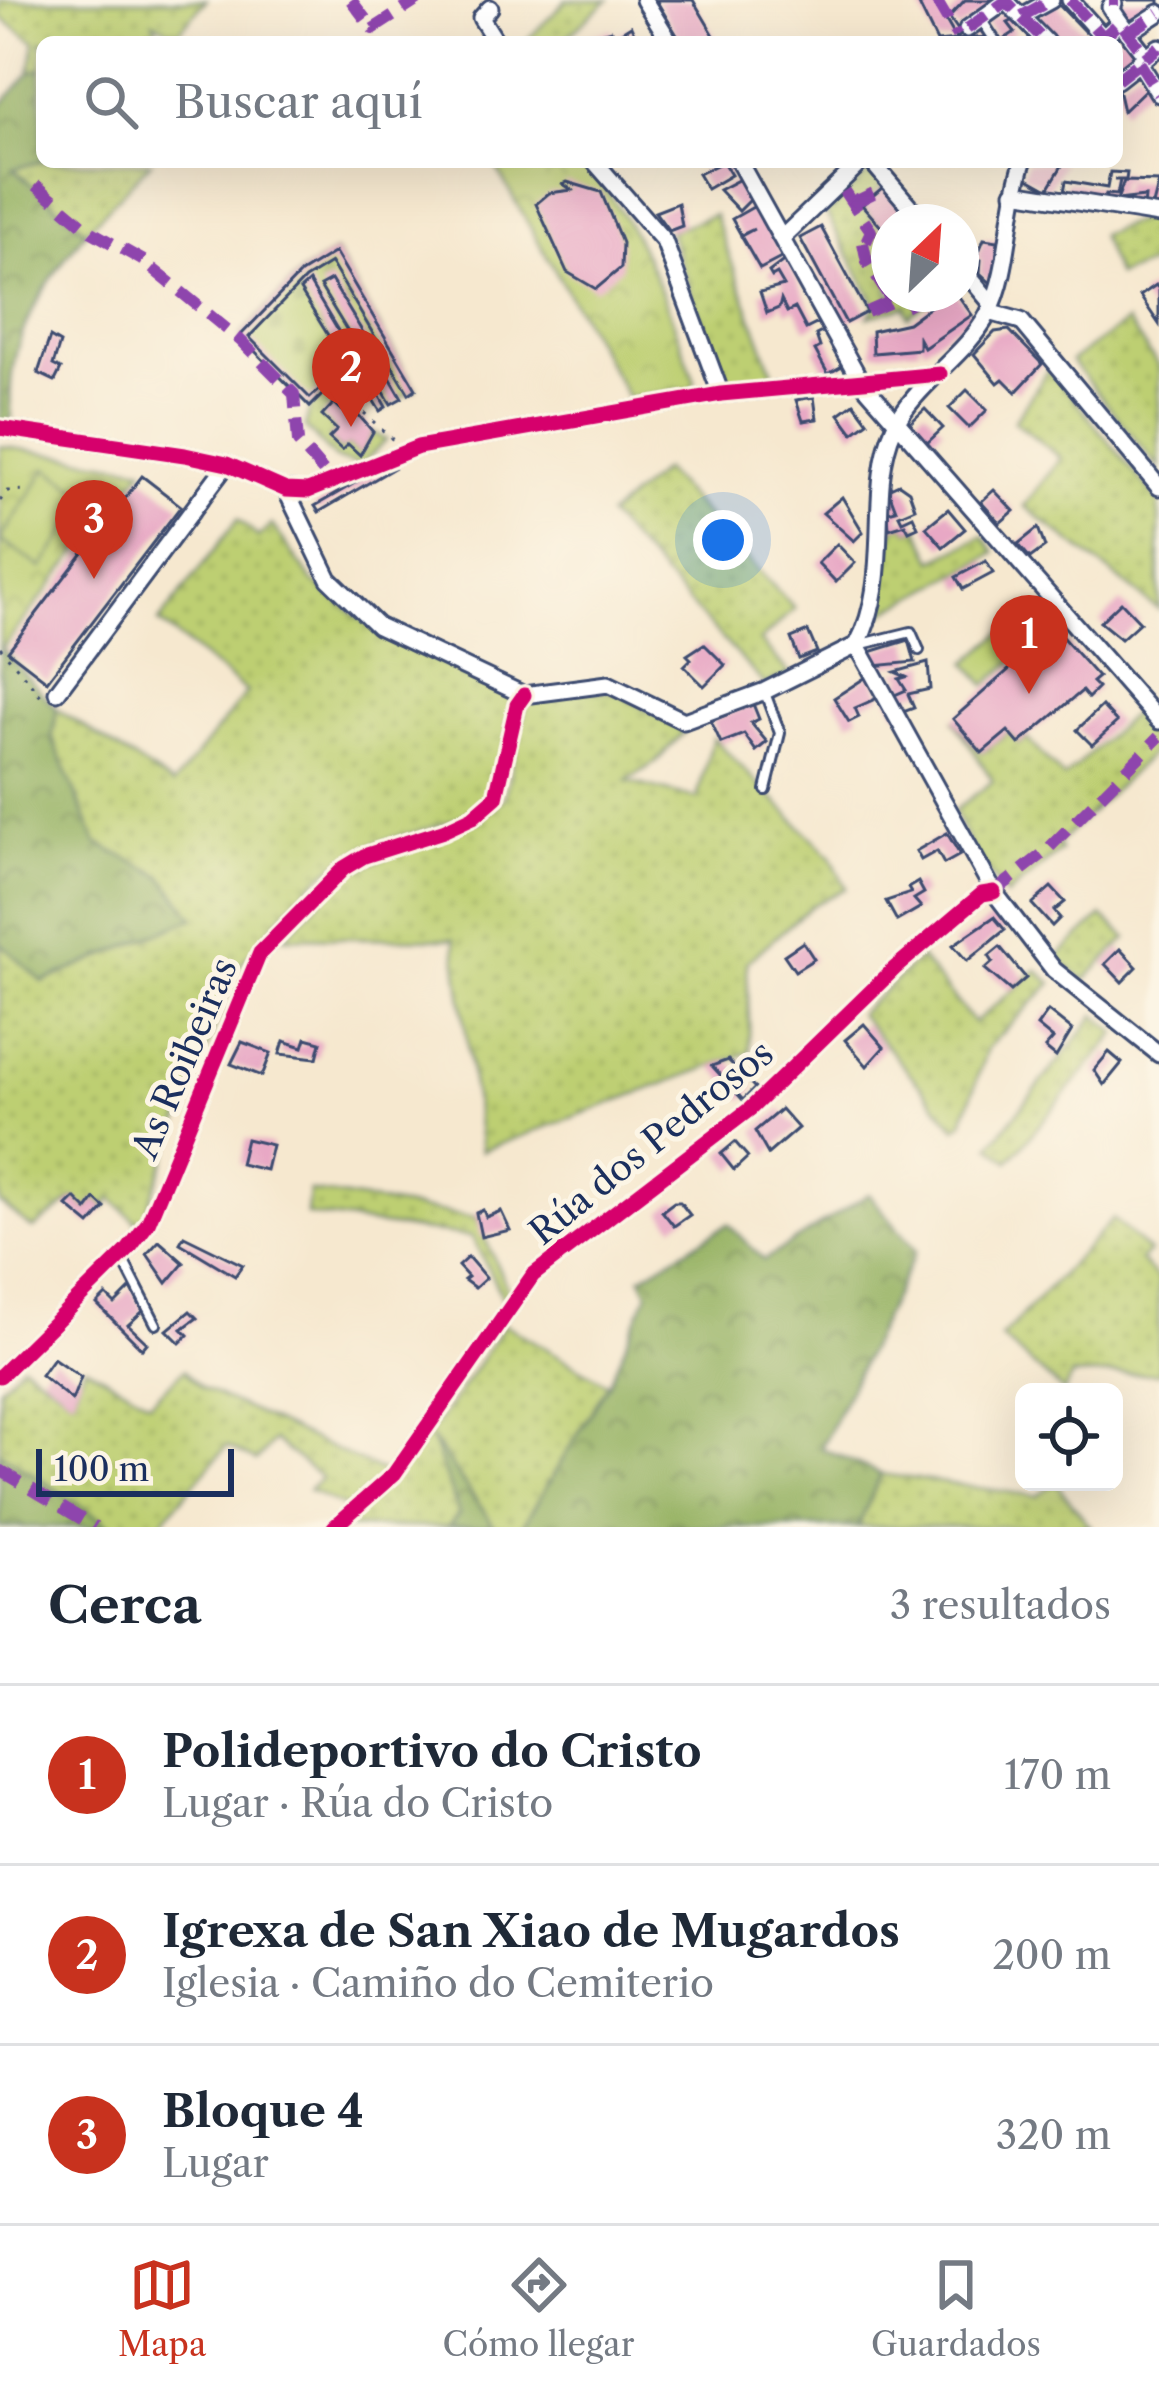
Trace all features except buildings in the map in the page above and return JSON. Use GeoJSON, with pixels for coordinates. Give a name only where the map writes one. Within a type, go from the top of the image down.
{"type":"FeatureCollection","features":[{"type":"Feature","properties":{"kind":"street"},"geometry":{"type":"LineString","coordinates":[[644,0],[666,36]]}},
{"type":"Feature","properties":{"kind":"street"},"geometry":{"type":"LineString","coordinates":[[1022,16],[1051,0]]}},
{"type":"Feature","properties":{"kind":"street"},"geometry":{"type":"LineString","coordinates":[[1070,0],[1097,36]]}},
{"type":"Feature","properties":{"kind":"street"},"geometry":{"type":"LineString","coordinates":[[1114,1],[1110,8],[1148,55],[1157,84]]}},
{"type":"Feature","properties":{"kind":"street"},"geometry":{"type":"LineString","coordinates":[[974,24],[1006,2],[1040,36]]}},
{"type":"Feature","properties":{"kind":"street"},"geometry":{"type":"LineString","coordinates":[[491,3],[481,18],[492,36]]}},
{"type":"Feature","properties":{"kind":"street"},"geometry":{"type":"LineString","coordinates":[[1107,36],[1159,13]]}},
{"type":"Feature","properties":{"kind":"street"},"geometry":{"type":"LineString","coordinates":[[1123,75],[1148,55]]}},
{"type":"Feature","properties":{"kind":"street"},"geometry":{"type":"LineString","coordinates":[[601,168],[664,241],[721,394]]}},
{"type":"Feature","properties":{"kind":"street"},"geometry":{"type":"LineString","coordinates":[[743,168],[860,380],[1159,721]]}},
{"type":"Feature","properties":{"kind":"street"},"geometry":{"type":"LineString","coordinates":[[783,237],[855,168]]}},
{"type":"Feature","properties":{"kind":"street"},"geometry":{"type":"LineString","coordinates":[[877,168],[908,204]]}},
{"type":"Feature","properties":{"kind":"street"},"geometry":{"type":"LineString","coordinates":[[1021,168],[990,308],[969,344],[896,423],[886,464],[877,575],[857,645],[994,892],[1054,970],[1159,1054]]}},
{"type":"Feature","properties":{"kind":"street"},"geometry":{"type":"LineString","coordinates":[[1014,192],[1159,215]]}},
{"type":"Feature","properties":{"kind":"street"},"geometry":{"type":"LineString","coordinates":[[979,292],[990,308],[1021,321],[1159,487]]}},
{"type":"Feature","properties":{"kind":"street"},"geometry":{"type":"LineString","coordinates":[[0,428],[227,464],[286,490],[328,488],[418,447],[721,394],[940,374]]}},
{"type":"Feature","properties":{"kind":"street"},"geometry":{"type":"LineString","coordinates":[[49,694],[227,464]]}},
{"type":"Feature","properties":{"kind":"street"},"geometry":{"type":"LineString","coordinates":[[286,490],[329,579],[384,631],[474,667],[524,695],[608,684],[685,721],[765,692],[857,645]]}},
{"type":"Feature","properties":{"kind":"street","name":"As Roibeiras"},"geometry":{"type":"LineString","coordinates":[[0,1376],[148,1223],[260,953],[344,868],[364,856],[473,817],[496,797],[517,706],[524,695]]}},
{"type":"Feature","properties":{"kind":"street","name":"Rúa dos Pedrosos"},"geometry":{"type":"LineString","coordinates":[[334,1527],[394,1474],[533,1275],[750,1109],[895,968],[982,894],[994,892]]}},
{"type":"Feature","properties":{"kind":"lane"},"geometry":{"type":"LineString","coordinates":[[974,24],[989,36]]}},
{"type":"Feature","properties":{"kind":"lane"},"geometry":{"type":"LineString","coordinates":[[857,645],[911,632],[919,650]]}},
{"type":"Feature","properties":{"kind":"lane"},"geometry":{"type":"LineString","coordinates":[[765,692],[779,733],[766,790]]}},
{"type":"Feature","properties":{"kind":"lane"},"geometry":{"type":"LineString","coordinates":[[121,1256],[156,1324]]}},
{"type":"Feature","properties":{"kind":"path"},"geometry":{"type":"LineString","coordinates":[[329,380],[395,441]]}},
{"type":"Feature","properties":{"kind":"path"},"geometry":{"type":"LineString","coordinates":[[0,501],[7,491],[30,490]]}},
{"type":"Feature","properties":{"kind":"path"},"geometry":{"type":"LineString","coordinates":[[0,647],[49,694]]}},
{"type":"Feature","properties":{"kind":"green space"},"geometry":{"type":"Polygon","coordinates":[[[0,0],[206,0],[177,34],[153,22],[159,36],[36,36],[36,70],[30,72],[35,42],[0,17],[0,0]]]}},
{"type":"Feature","properties":{"kind":"green space"},"geometry":{"type":"Polygon","coordinates":[[[567,0],[608,0],[568,36],[531,36],[567,0]]]}},
{"type":"Feature","properties":{"kind":"green space"},"geometry":{"type":"Polygon","coordinates":[[[36,70],[36,163],[13,169],[86,231],[29,318],[13,366],[12,418],[0,424],[0,107],[36,70]]]}},
{"type":"Feature","properties":{"kind":"green space"},"geometry":{"type":"Polygon","coordinates":[[[36,162],[36,168],[145,168],[86,231],[12,168],[36,162]]]}},
{"type":"Feature","properties":{"kind":"green space"},"geometry":{"type":"Polygon","coordinates":[[[496,168],[589,168],[636,238],[695,382],[692,389],[628,398],[496,168]]]}},
{"type":"Feature","properties":{"kind":"green space"},"geometry":{"type":"Polygon","coordinates":[[[869,172],[883,187],[862,205],[871,215],[871,296],[826,213],[869,172]]]}},
{"type":"Feature","properties":{"kind":"green space"},"geometry":{"type":"Polygon","coordinates":[[[714,215],[774,376],[724,384],[669,231],[714,215]]]}},
{"type":"Feature","properties":{"kind":"green space"},"geometry":{"type":"Polygon","coordinates":[[[1144,218],[1159,220],[1159,261],[1117,276],[1100,235],[1144,218]]]}},
{"type":"Feature","properties":{"kind":"green space"},"geometry":{"type":"Polygon","coordinates":[[[335,252],[416,389],[380,411],[353,367],[335,382],[331,378],[326,383],[330,387],[310,407],[240,336],[301,273],[335,252]]]}},
{"type":"Feature","properties":{"kind":"green space"},"geometry":{"type":"Polygon","coordinates":[[[1127,322],[1159,367],[1159,468],[1071,361],[1127,322]]]}},
{"type":"Feature","properties":{"kind":"green space"},"geometry":{"type":"Polygon","coordinates":[[[1049,369],[1159,502],[1159,610],[1024,506],[1061,458],[1014,421],[1049,369]]]}},
{"type":"Feature","properties":{"kind":"green space"},"geometry":{"type":"Polygon","coordinates":[[[330,387],[341,397],[323,416],[337,430],[329,438],[341,450],[348,444],[360,454],[373,432],[386,440],[361,465],[335,459],[305,427],[310,407],[330,387]]]}},
{"type":"Feature","properties":{"kind":"green space"},"geometry":{"type":"Polygon","coordinates":[[[0,446],[144,468],[1,650],[0,647],[0,446]]]}},
{"type":"Feature","properties":{"kind":"green space"},"geometry":{"type":"Polygon","coordinates":[[[47,468],[89,496],[42,568],[0,540],[47,468]]]}},
{"type":"Feature","properties":{"kind":"green space"},"geometry":{"type":"Polygon","coordinates":[[[663,470],[795,609],[760,641],[790,674],[765,685],[608,516],[663,470]]]}},
{"type":"Feature","properties":{"kind":"green space"},"geometry":{"type":"Polygon","coordinates":[[[238,519],[258,537],[272,525],[313,582],[384,637],[514,695],[502,765],[494,786],[473,809],[443,824],[379,842],[337,864],[299,896],[236,971],[141,1226],[111,1198],[105,1208],[95,1200],[87,1210],[75,1198],[33,1229],[0,1203],[0,943],[44,981],[162,876],[96,843],[52,737],[57,709],[173,785],[247,692],[159,622],[238,519]]]}},
{"type":"Feature","properties":{"kind":"green space"},"geometry":{"type":"Polygon","coordinates":[[[905,524],[909,531],[918,527],[934,560],[983,536],[995,553],[878,616],[894,528],[905,524]]]}},
{"type":"Feature","properties":{"kind":"green space"},"geometry":{"type":"Polygon","coordinates":[[[1009,627],[1027,649],[986,685],[967,663],[1009,627]]]}},
{"type":"Feature","properties":{"kind":"green space"},"geometry":{"type":"Polygon","coordinates":[[[0,647],[57,709],[52,737],[96,843],[162,876],[194,918],[43,982],[0,943],[0,647]]]}},
{"type":"Feature","properties":{"kind":"green space"},"geometry":{"type":"Polygon","coordinates":[[[575,690],[617,692],[684,732],[656,762],[627,781],[697,799],[713,738],[831,857],[846,888],[811,906],[747,962],[750,1052],[481,1151],[454,939],[285,937],[347,873],[478,821],[504,798],[527,701],[575,690]]]}},
{"type":"Feature","properties":{"kind":"green space"},"geometry":{"type":"Polygon","coordinates":[[[1135,711],[1159,746],[1057,845],[1061,850],[1006,896],[973,851],[954,811],[993,781],[953,719],[982,753],[1008,731],[1019,744],[1026,738],[1064,778],[1135,711]]]}},
{"type":"Feature","properties":{"kind":"green space"},"geometry":{"type":"Polygon","coordinates":[[[1102,916],[1127,938],[1085,980],[1056,958],[1102,916]]]}},
{"type":"Feature","properties":{"kind":"green space"},"geometry":{"type":"Polygon","coordinates":[[[920,958],[974,1023],[1037,970],[1052,983],[987,1048],[963,1122],[956,1128],[859,1014],[920,958]]]}},
{"type":"Feature","properties":{"kind":"green space"},"geometry":{"type":"Polygon","coordinates":[[[1096,1015],[1117,1033],[1009,1161],[991,1145],[1096,1015]]]}},
{"type":"Feature","properties":{"kind":"green space"},"geometry":{"type":"Polygon","coordinates":[[[309,1191],[476,1218],[509,1293],[503,1299],[472,1237],[307,1215],[309,1191]]]}},
{"type":"Feature","properties":{"kind":"green space"},"geometry":{"type":"Polygon","coordinates":[[[869,1194],[916,1251],[821,1448],[881,1474],[858,1527],[522,1527],[608,1384],[648,1293],[641,1277],[728,1224],[764,1260],[869,1194]]]}},
{"type":"Feature","properties":{"kind":"green space"},"geometry":{"type":"Polygon","coordinates":[[[1113,1219],[1149,1252],[1140,1260],[1159,1280],[1159,1373],[1072,1376],[1068,1383],[1054,1383],[1001,1338],[1113,1219]]]}},
{"type":"Feature","properties":{"kind":"green space"},"geometry":{"type":"Polygon","coordinates":[[[504,1324],[608,1384],[522,1527],[495,1527],[434,1443],[459,1514],[448,1527],[343,1527],[411,1456],[504,1324]]]}},
{"type":"Feature","properties":{"kind":"green space"},"geometry":{"type":"Polygon","coordinates":[[[22,1364],[72,1399],[85,1366],[150,1402],[184,1370],[202,1388],[387,1474],[347,1508],[308,1490],[322,1478],[274,1441],[256,1461],[227,1446],[157,1527],[112,1527],[0,1452],[0,1387],[22,1364]]]}},
{"type":"Feature","properties":{"kind":"green space"},"geometry":{"type":"Polygon","coordinates":[[[431,1438],[495,1527],[448,1527],[459,1514],[431,1438]]]}},
{"type":"Feature","properties":{"kind":"green space"},"geometry":{"type":"Polygon","coordinates":[[[0,1452],[112,1527],[0,1527],[0,1452]]]}},
{"type":"Feature","properties":{"kind":"green space"},"geometry":{"type":"Polygon","coordinates":[[[881,1474],[1037,1496],[1043,1491],[1062,1491],[1091,1527],[858,1527],[881,1474]]]}},
{"type":"Feature","properties":{"kind":"marked path"},"geometry":{"type":"LineString","coordinates":[[351,0],[373,29],[418,0]]}},
{"type":"Feature","properties":{"kind":"marked path"},"geometry":{"type":"LineString","coordinates":[[936,0],[957,36]]}},
{"type":"Feature","properties":{"kind":"marked path"},"geometry":{"type":"LineString","coordinates":[[1022,16],[1051,0]]}},
{"type":"Feature","properties":{"kind":"marked path"},"geometry":{"type":"LineString","coordinates":[[1070,0],[1102,36]]}},
{"type":"Feature","properties":{"kind":"marked path"},"geometry":{"type":"LineString","coordinates":[[1109,0],[1119,0]]}},
{"type":"Feature","properties":{"kind":"marked path"},"geometry":{"type":"LineString","coordinates":[[967,29],[1006,1],[1040,36]]}},
{"type":"Feature","properties":{"kind":"marked path"},"geometry":{"type":"LineString","coordinates":[[1128,33],[1159,13]]}},
{"type":"Feature","properties":{"kind":"marked path"},"geometry":{"type":"LineString","coordinates":[[1105,36],[1120,22],[1146,56]]}},
{"type":"Feature","properties":{"kind":"marked path"},"geometry":{"type":"LineString","coordinates":[[1123,75],[1159,47]]}},
{"type":"Feature","properties":{"kind":"marked path"},"geometry":{"type":"LineString","coordinates":[[1139,62],[1159,94]]}},
{"type":"Feature","properties":{"kind":"marked path"},"geometry":{"type":"LineString","coordinates":[[36,185],[92,232],[142,260],[240,340],[294,394],[298,442],[335,485]]}},
{"type":"Feature","properties":{"kind":"marked path"},"geometry":{"type":"LineString","coordinates":[[844,191],[871,231],[864,246]]}},
{"type":"Feature","properties":{"kind":"marked path"},"geometry":{"type":"LineString","coordinates":[[852,198],[857,201],[878,191]]}},
{"type":"Feature","properties":{"kind":"marked path"},"geometry":{"type":"LineString","coordinates":[[863,243],[871,268]]}},
{"type":"Feature","properties":{"kind":"marked path"},"geometry":{"type":"LineString","coordinates":[[867,312],[871,310]]}},
{"type":"Feature","properties":{"kind":"marked path"},"geometry":{"type":"LineString","coordinates":[[994,892],[1044,853],[1159,737]]}},
{"type":"Feature","properties":{"kind":"marked path"},"geometry":{"type":"LineString","coordinates":[[0,1470],[95,1527]]}},
{"type":"Feature","properties":{"kind":"cycle path"},"geometry":{"type":"LineString","coordinates":[[0,428],[185,455],[227,464],[286,490],[308,491],[418,447],[721,394],[940,374]]}},
{"type":"Feature","properties":{"kind":"cycle path"},"geometry":{"type":"LineString","coordinates":[[0,1376],[128,1250],[148,1223],[260,953],[344,868],[364,856],[473,817],[496,797],[517,705],[524,695]]}},
{"type":"Feature","properties":{"kind":"cycle path"},"geometry":{"type":"LineString","coordinates":[[334,1527],[394,1474],[533,1275],[750,1109],[895,968],[982,894],[994,892]]}},
{"type":"Feature","properties":{"kind":"place","name":"Igrexa de San Xiao de Mugardos"},"geometry":{"type":"Point","coordinates":[351,427]}},
{"type":"Feature","properties":{"kind":"place","name":"Bloque 4"},"geometry":{"type":"Point","coordinates":[94,579]}},
{"type":"Feature","properties":{"kind":"place","name":"Polideportivo do Cristo"},"geometry":{"type":"Point","coordinates":[1029,694]}}]}
